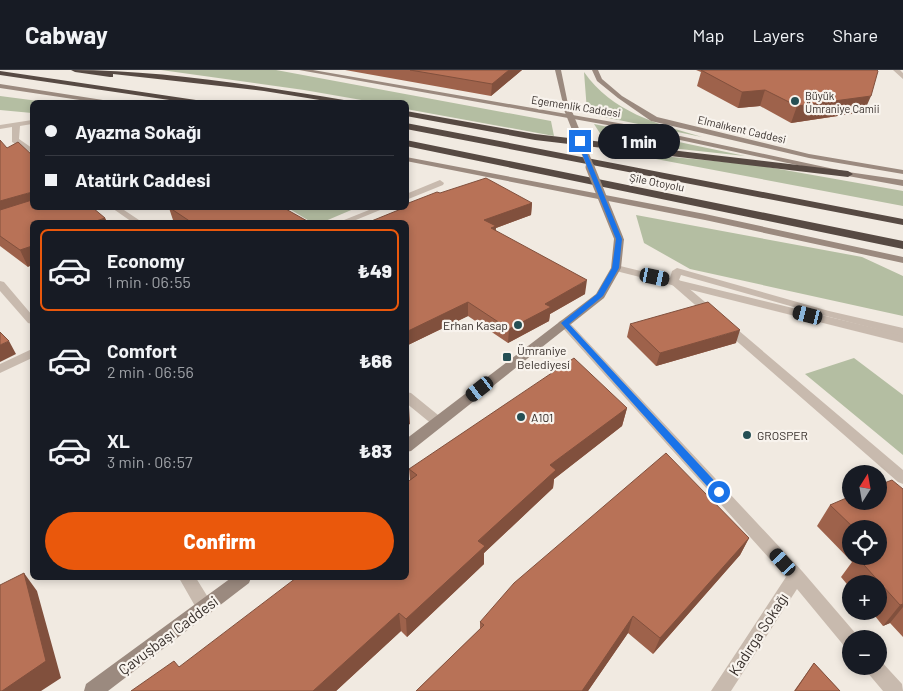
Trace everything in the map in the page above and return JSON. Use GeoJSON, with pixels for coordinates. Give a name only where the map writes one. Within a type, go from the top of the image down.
{"type":"FeatureCollection","features":[{"type":"Feature","properties":{"kind":"highway"},"geometry":{"type":"LineString","coordinates":[[75,70],[247,96]]}},
{"type":"Feature","properties":{"kind":"highway"},"geometry":{"type":"LineString","coordinates":[[102,70],[264,89],[332,100]]}},
{"type":"Feature","properties":{"kind":"highway"},"geometry":{"type":"LineString","coordinates":[[0,73],[182,100]]}},
{"type":"Feature","properties":{"kind":"highway"},"geometry":{"type":"LineString","coordinates":[[409,114],[535,137],[848,174]]}},
{"type":"Feature","properties":{"kind":"highway","name":"Şile Otoyolu"},"geometry":{"type":"LineString","coordinates":[[409,127],[903,222]]}},
{"type":"Feature","properties":{"kind":"highway","name":"Şile Otoyolu"},"geometry":{"type":"LineString","coordinates":[[409,144],[903,245]]}},
{"type":"Feature","properties":{"kind":"street","name":"Egemenlik Caddesi"},"geometry":{"type":"LineString","coordinates":[[302,70],[624,126],[848,174],[903,183]]}},
{"type":"Feature","properties":{"kind":"street"},"geometry":{"type":"LineString","coordinates":[[409,445],[600,296],[616,268],[619,239],[567,108],[558,70]]}},
{"type":"Feature","properties":{"kind":"street","name":"Elmalıkent Caddesi"},"geometry":{"type":"LineString","coordinates":[[595,70],[599,80],[620,97],[654,119],[809,156],[903,172]]}},
{"type":"Feature","properties":{"kind":"street"},"geometry":{"type":"LineString","coordinates":[[896,70],[903,77]]}},
{"type":"Feature","properties":{"kind":"street"},"geometry":{"type":"LineString","coordinates":[[0,86],[90,100]]}},
{"type":"Feature","properties":{"kind":"street"},"geometry":{"type":"LineString","coordinates":[[0,126],[30,122]]}},
{"type":"Feature","properties":{"kind":"street"},"geometry":{"type":"LineString","coordinates":[[16,124],[15,140],[30,150]]}},
{"type":"Feature","properties":{"kind":"street"},"geometry":{"type":"LineString","coordinates":[[409,159],[705,217],[903,260]]}},
{"type":"Feature","properties":{"kind":"street"},"geometry":{"type":"LineString","coordinates":[[409,196],[440,183]]}},
{"type":"Feature","properties":{"kind":"street"},"geometry":{"type":"LineString","coordinates":[[119,210],[134,220]]}},
{"type":"Feature","properties":{"kind":"street"},"geometry":{"type":"LineString","coordinates":[[349,220],[376,210]]}},
{"type":"Feature","properties":{"kind":"street"},"geometry":{"type":"LineString","coordinates":[[616,268],[903,339]]}},
{"type":"Feature","properties":{"kind":"street"},"geometry":{"type":"LineString","coordinates":[[674,281],[677,271],[826,313],[903,332]]}},
{"type":"Feature","properties":{"kind":"street"},"geometry":{"type":"LineString","coordinates":[[674,281],[903,478]]}},
{"type":"Feature","properties":{"kind":"street"},"geometry":{"type":"LineString","coordinates":[[0,284],[30,319]]}},
{"type":"Feature","properties":{"kind":"street"},"geometry":{"type":"LineString","coordinates":[[564,323],[796,576],[842,630]]}},
{"type":"Feature","properties":{"kind":"street"},"geometry":{"type":"LineString","coordinates":[[0,370],[30,354]]}},
{"type":"Feature","properties":{"kind":"street"},"geometry":{"type":"LineString","coordinates":[[409,398],[438,422]]}},
{"type":"Feature","properties":{"kind":"street","name":"Kadırga Sokağı"},"geometry":{"type":"LineString","coordinates":[[720,691],[796,576]]}},
{"type":"Feature","properties":{"kind":"street"},"geometry":{"type":"LineString","coordinates":[[188,580],[205,608]]}},
{"type":"Feature","properties":{"kind":"street","name":"Çavuşbaşı Caddesi"},"geometry":{"type":"LineString","coordinates":[[93,691],[240,580]]}},
{"type":"Feature","properties":{"kind":"street"},"geometry":{"type":"LineString","coordinates":[[881,675],[895,691]]}},
{"type":"Feature","properties":{"kind":"green space"},"geometry":{"type":"Polygon","coordinates":[[[161,70],[276,70],[551,121],[554,136],[409,110],[409,100],[362,100],[161,70]]]}},
{"type":"Feature","properties":{"kind":"green space"},"geometry":{"type":"Polygon","coordinates":[[[584,72],[595,86],[622,107],[652,121],[702,137],[589,114],[587,111],[584,72]]]}},
{"type":"Feature","properties":{"kind":"green space"},"geometry":{"type":"Polygon","coordinates":[[[0,96],[31,100],[30,113],[0,110],[0,96]]]}},
{"type":"Feature","properties":{"kind":"green space"},"geometry":{"type":"Polygon","coordinates":[[[594,124],[745,156],[605,141],[594,124]]]}},
{"type":"Feature","properties":{"kind":"green space"},"geometry":{"type":"Polygon","coordinates":[[[619,152],[757,165],[903,191],[903,206],[619,152]]]}},
{"type":"Feature","properties":{"kind":"green space"},"geometry":{"type":"Polygon","coordinates":[[[291,210],[351,210],[328,220],[308,220],[291,210]]]}},
{"type":"Feature","properties":{"kind":"green space"},"geometry":{"type":"Polygon","coordinates":[[[636,215],[862,257],[903,276],[903,316],[690,269],[644,243],[636,215]]]}},
{"type":"Feature","properties":{"kind":"green space"},"geometry":{"type":"Polygon","coordinates":[[[854,358],[903,395],[903,455],[805,374],[854,358]]]}},
{"type":"Feature","properties":{"kind":"building"},"geometry":{"type":"Polygon","coordinates":[[[410,70],[509,70],[492,84],[410,70]]]}},
{"type":"Feature","properties":{"kind":"building"},"geometry":{"type":"Polygon","coordinates":[[[701,70],[878,71],[871,96],[797,106],[765,90],[742,92],[701,70]]]}},
{"type":"Feature","properties":{"kind":"building"},"geometry":{"type":"Polygon","coordinates":[[[0,140],[7,148],[18,142],[30,153],[30,193],[0,201],[0,140]]]}},
{"type":"Feature","properties":{"kind":"building"},"geometry":{"type":"Polygon","coordinates":[[[486,178],[532,203],[484,220],[496,226],[491,228],[587,280],[545,304],[551,307],[509,329],[468,302],[409,331],[409,220],[374,220],[399,210],[409,210],[409,203],[437,192],[440,193],[486,178]]]}},
{"type":"Feature","properties":{"kind":"building"},"geometry":{"type":"Polygon","coordinates":[[[30,201],[30,210],[95,210],[105,218],[99,220],[30,220],[30,247],[20,250],[0,236],[0,210],[30,201]]]}},
{"type":"Feature","properties":{"kind":"building"},"geometry":{"type":"Polygon","coordinates":[[[173,210],[288,210],[305,220],[188,220],[173,210]]]}},
{"type":"Feature","properties":{"kind":"building"},"geometry":{"type":"Polygon","coordinates":[[[708,302],[740,330],[660,353],[630,324],[708,302]]]}},
{"type":"Feature","properties":{"kind":"building"},"geometry":{"type":"Polygon","coordinates":[[[0,332],[9,341],[0,345],[0,332]]]}},
{"type":"Feature","properties":{"kind":"building"},"geometry":{"type":"Polygon","coordinates":[[[574,358],[627,408],[550,465],[556,470],[478,541],[485,546],[406,619],[399,613],[313,691],[131,691],[174,661],[179,667],[293,580],[409,580],[409,481],[417,475],[409,469],[574,358]]]}},
{"type":"Feature","properties":{"kind":"building"},"geometry":{"type":"Polygon","coordinates":[[[666,453],[749,538],[660,638],[633,616],[582,691],[416,691],[484,625],[480,622],[514,583],[666,453]]]}},
{"type":"Feature","properties":{"kind":"building"},"geometry":{"type":"Polygon","coordinates":[[[892,480],[903,489],[903,604],[900,605],[887,591],[887,575],[873,575],[864,565],[887,565],[887,520],[846,520],[830,505],[842,500],[842,510],[888,510],[888,482],[892,480]]]}},
{"type":"Feature","properties":{"kind":"building"},"geometry":{"type":"Polygon","coordinates":[[[24,573],[46,661],[0,691],[0,585],[24,573]]]}},
{"type":"Feature","properties":{"kind":"building"},"geometry":{"type":"Polygon","coordinates":[[[814,663],[840,691],[795,691],[814,663]]]}},
{"type":"Feature","properties":{"kind":"place","name":"Büyük Ümraniye Camii"},"geometry":{"type":"Point","coordinates":[795,101]}},
{"type":"Feature","properties":{"kind":"place","name":"Erhan Kasap"},"geometry":{"type":"Point","coordinates":[518,325]}},
{"type":"Feature","properties":{"kind":"place","name":"Ümraniye Belediyesi"},"geometry":{"type":"Point","coordinates":[507,357]}},
{"type":"Feature","properties":{"kind":"place","name":"A101"},"geometry":{"type":"Point","coordinates":[521,417]}},
{"type":"Feature","properties":{"kind":"place","name":"GROSPER"},"geometry":{"type":"Point","coordinates":[747,435]}},
{"type":"Feature","properties":{"kind":"route"},"geometry":{"type":"LineString","coordinates":[[580,141],[619,239],[616,268],[600,296],[564,323],[719,492]]}}]}
